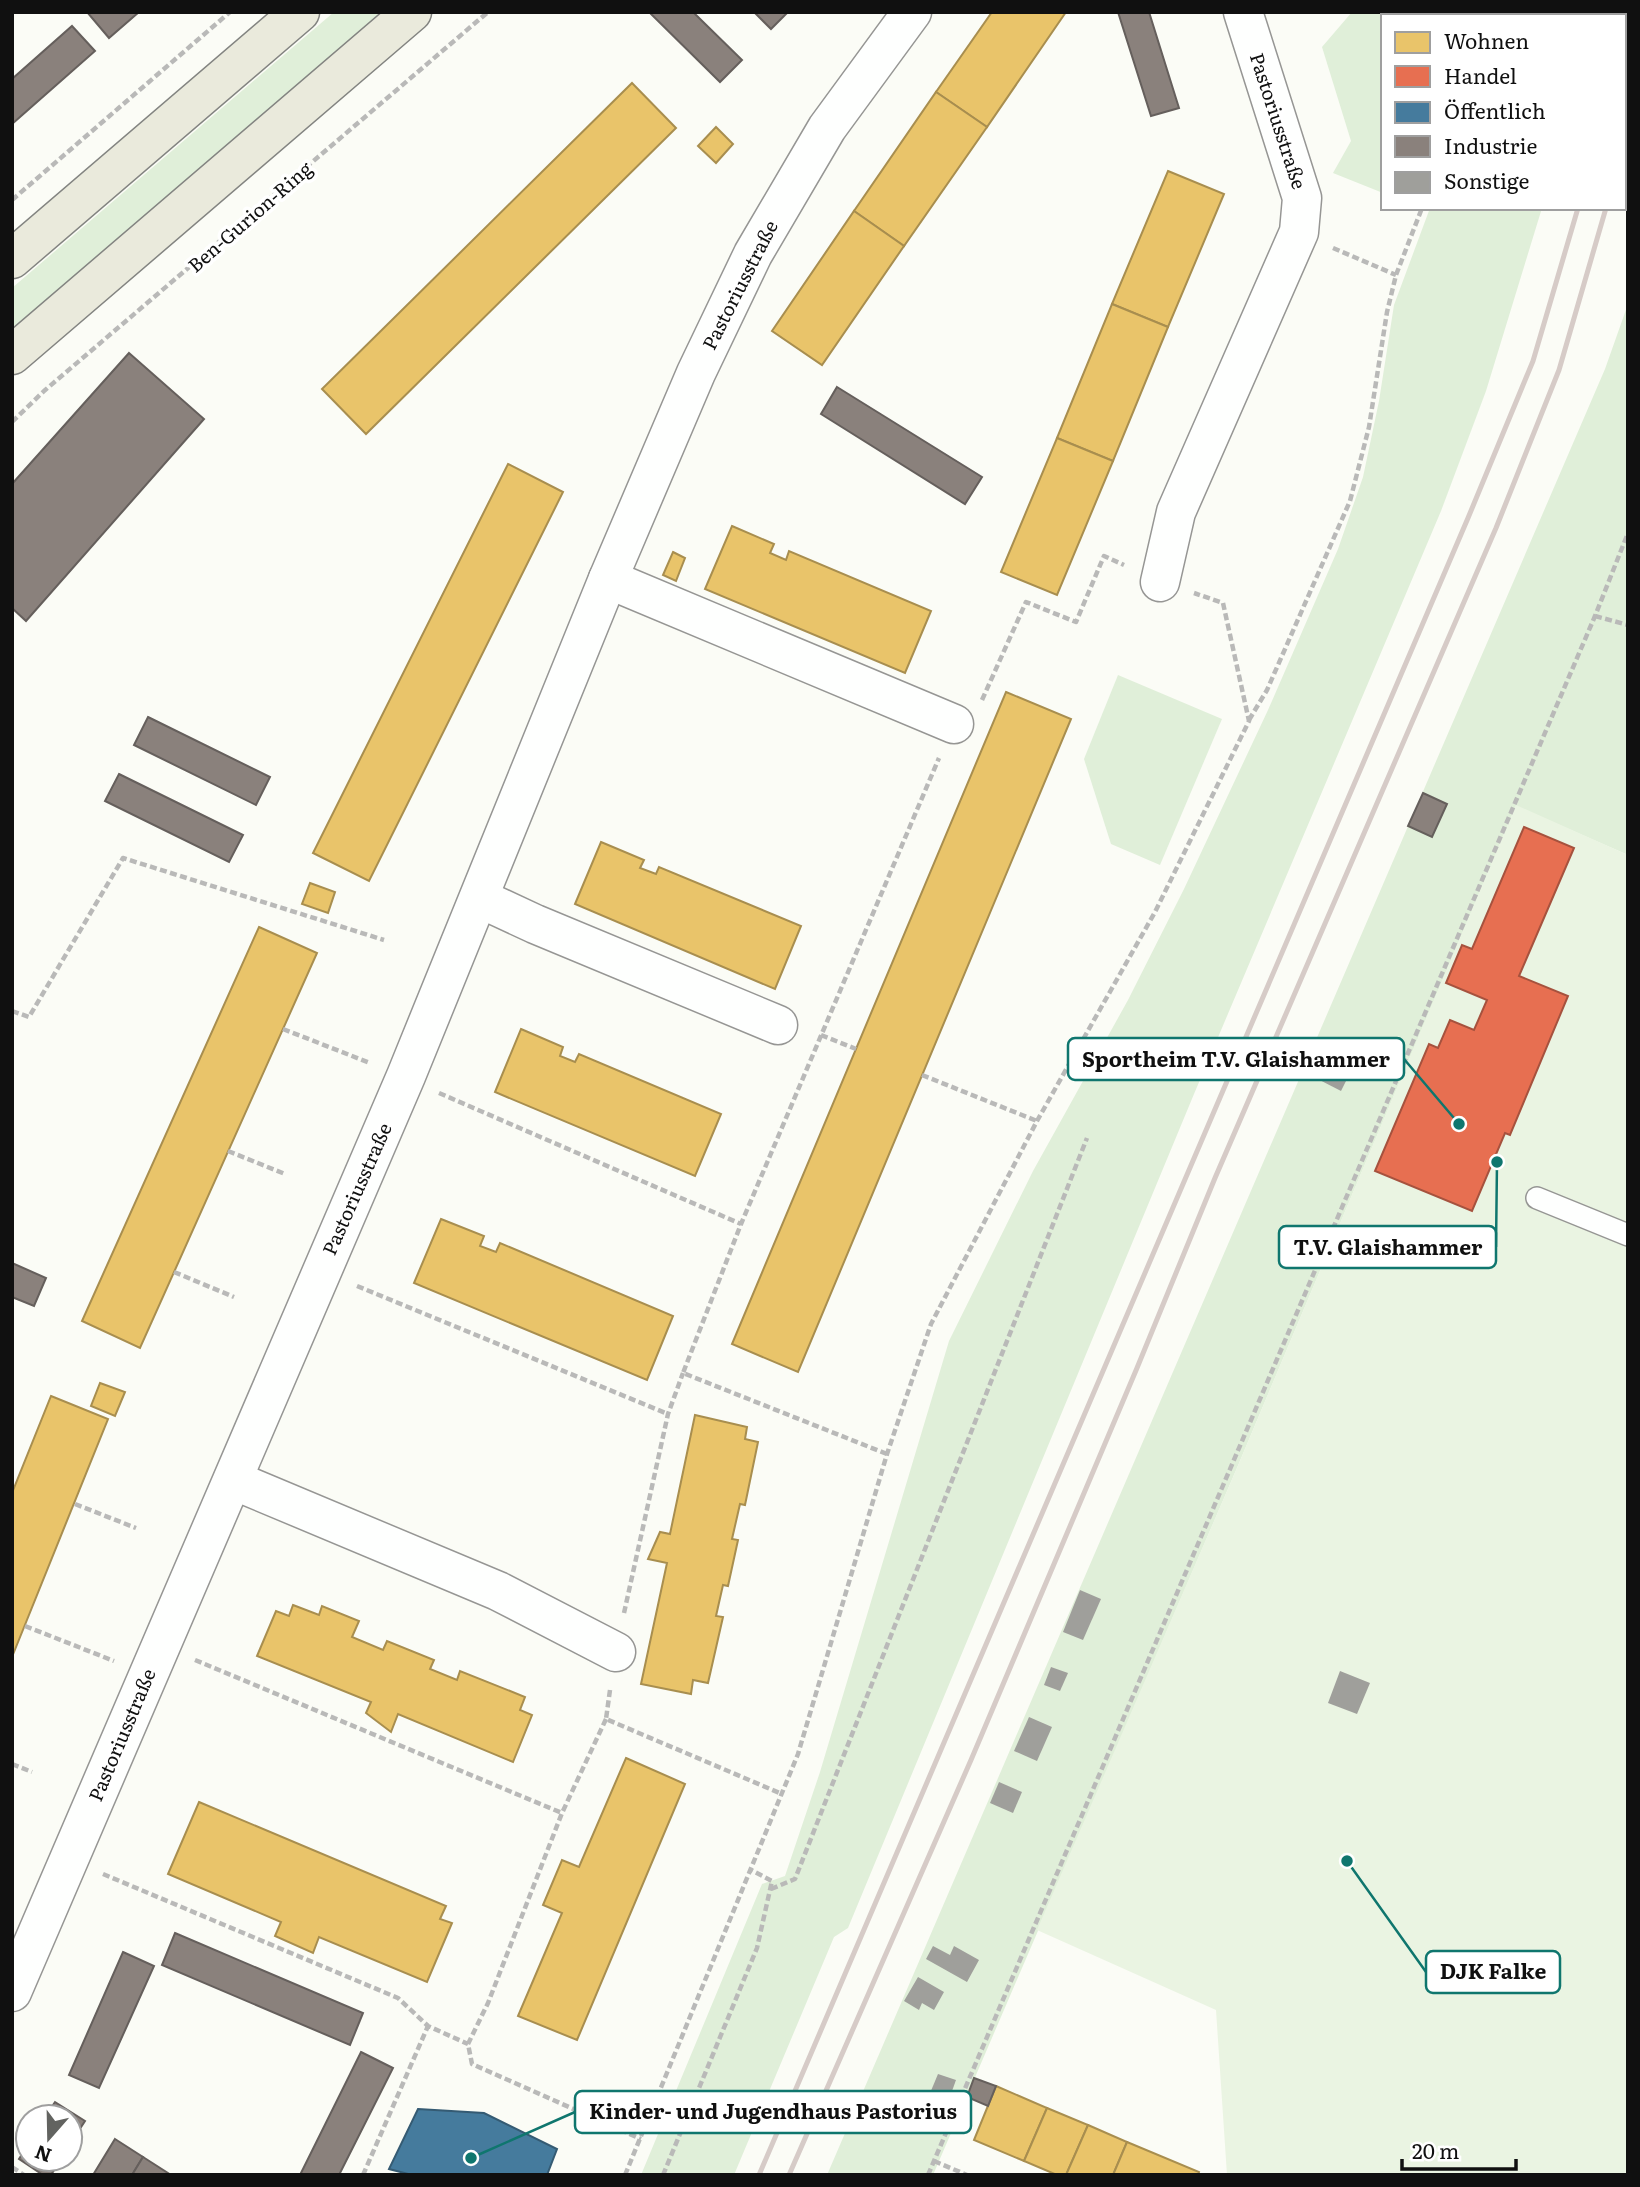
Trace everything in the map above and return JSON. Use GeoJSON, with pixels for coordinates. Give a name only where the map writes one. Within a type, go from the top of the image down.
{"type":"FeatureCollection","features":[{"type":"Feature","properties":{"kind":"main road"},"geometry":{"type":"LineString","coordinates":[[12,259],[300,12]]}},
{"type":"Feature","properties":{"kind":"main road"},"geometry":{"type":"LineString","coordinates":[[12,355],[412,12]]}},
{"type":"Feature","properties":{"kind":"street","name":"Pastoriusstraße"},"geometry":{"type":"LineString","coordinates":[[12,1992],[406,1076],[608,579],[696,373],[753,254],[827,128],[912,12]]}},
{"type":"Feature","properties":{"kind":"street","name":"Pastoriusstraße"},"geometry":{"type":"LineString","coordinates":[[1160,582],[1176,512],[1299,232],[1302,198],[1242,12]]}},
{"type":"Feature","properties":{"kind":"street"},"geometry":{"type":"LineString","coordinates":[[608,579],[954,724]]}},
{"type":"Feature","properties":{"kind":"street"},"geometry":{"type":"LineString","coordinates":[[480,898],[535,924],[778,1025]]}},
{"type":"Feature","properties":{"kind":"street"},"geometry":{"type":"LineString","coordinates":[[233,1479],[498,1591],[616,1652]]}},
{"type":"Feature","properties":{"kind":"lane"},"geometry":{"type":"LineString","coordinates":[[1537,1198],[1628,1235]]}},
{"type":"Feature","properties":{"kind":"path"},"geometry":{"type":"LineString","coordinates":[[12,200],[230,12]]}},
{"type":"Feature","properties":{"kind":"path","name":"Ben-Gurion-Ring"},"geometry":{"type":"LineString","coordinates":[[12,422],[44,391],[488,12]]}},
{"type":"Feature","properties":{"kind":"path"},"geometry":{"type":"LineString","coordinates":[[625,2175],[799,1754],[887,1454],[931,1324],[1037,1121],[1155,912],[1248,720],[1267,690],[1350,501],[1369,427],[1387,312],[1396,275],[1421,210]]}},
{"type":"Feature","properties":{"kind":"path"},"geometry":{"type":"LineString","coordinates":[[1299,232],[1396,275]]}},
{"type":"Feature","properties":{"kind":"path"},"geometry":{"type":"LineString","coordinates":[[929,2175],[1595,616],[1628,533]]}},
{"type":"Feature","properties":{"kind":"path"},"geometry":{"type":"LineString","coordinates":[[641,2139],[472,2064],[468,2044],[488,2003],[562,1813],[606,1719],[616,1652],[668,1414],[683,1373],[741,1224],[954,724],[968,694],[983,700],[1026,602],[1076,622],[1104,556],[1160,582],[1223,603],[1248,720]]}},
{"type":"Feature","properties":{"kind":"path"},"geometry":{"type":"LineString","coordinates":[[1595,616],[1628,625]]}},
{"type":"Feature","properties":{"kind":"path"},"geometry":{"type":"LineString","coordinates":[[12,1012],[29,1017],[123,858],[384,940]]}},
{"type":"Feature","properties":{"kind":"path"},"geometry":{"type":"LineString","coordinates":[[283,1029],[406,1076],[459,1103],[741,1224]]}},
{"type":"Feature","properties":{"kind":"path"},"geometry":{"type":"LineString","coordinates":[[1082,1042],[1099,1054]]}},
{"type":"Feature","properties":{"kind":"path"},"geometry":{"type":"LineString","coordinates":[[922,1075],[1037,1121]]}},
{"type":"Feature","properties":{"kind":"path"},"geometry":{"type":"LineString","coordinates":[[771,1889],[795,1879],[1087,1138]]}},
{"type":"Feature","properties":{"kind":"path"},"geometry":{"type":"LineString","coordinates":[[229,1151],[285,1174]]}},
{"type":"Feature","properties":{"kind":"path"},"geometry":{"type":"LineString","coordinates":[[322,1269],[382,1297],[399,1301],[668,1414]]}},
{"type":"Feature","properties":{"kind":"path"},"geometry":{"type":"LineString","coordinates":[[174,1272],[234,1297]]}},
{"type":"Feature","properties":{"kind":"path"},"geometry":{"type":"LineString","coordinates":[[683,1373],[887,1454]]}},
{"type":"Feature","properties":{"kind":"path"},"geometry":{"type":"LineString","coordinates":[[75,1504],[136,1528]]}},
{"type":"Feature","properties":{"kind":"path"},"geometry":{"type":"LineString","coordinates":[[25,1626],[153,1660],[562,1813]]}},
{"type":"Feature","properties":{"kind":"path"},"geometry":{"type":"LineString","coordinates":[[606,1719],[782,1794]]}},
{"type":"Feature","properties":{"kind":"path"},"geometry":{"type":"LineString","coordinates":[[12,1764],[32,1772]]}},
{"type":"Feature","properties":{"kind":"path"},"geometry":{"type":"LineString","coordinates":[[71,1859],[135,1889],[398,1998],[428,2026],[468,2044]]}},
{"type":"Feature","properties":{"kind":"path"},"geometry":{"type":"LineString","coordinates":[[663,2175],[757,1948],[772,1881],[751,1870]]}},
{"type":"Feature","properties":{"kind":"path"},"geometry":{"type":"LineString","coordinates":[[363,2175],[428,2026]]}},
{"type":"Feature","properties":{"kind":"path"},"geometry":{"type":"LineString","coordinates":[[934,2161],[967,2175]]}},
{"type":"Feature","properties":{"kind":"path"},"geometry":{"type":"LineString","coordinates":[[12,2167],[24,2175]]}},
{"type":"Feature","properties":{"kind":"green space"},"geometry":{"type":"Polygon","coordinates":[[[334,12],[384,12],[12,329],[12,288],[334,12]]]}},
{"type":"Feature","properties":{"kind":"green space"},"geometry":{"type":"Polygon","coordinates":[[[1352,12],[1472,12],[1381,14],[1381,192],[1333,173],[1351,141],[1322,47],[1352,12]]]}},
{"type":"Feature","properties":{"kind":"green space"},"geometry":{"type":"Polygon","coordinates":[[[1429,210],[1541,210],[1486,391],[1441,511],[1194,1094],[848,1928],[834,1937],[734,2175],[641,2175],[762,1884],[785,1876],[820,1772],[949,1341],[1033,1171],[1128,1000],[1184,889],[1268,710],[1338,549],[1363,477],[1379,401],[1394,305],[1429,210]]]}},
{"type":"Feature","properties":{"kind":"green space"},"geometry":{"type":"Polygon","coordinates":[[[1628,304],[1628,855],[1516,806],[1237,1468],[933,2175],[827,2175],[1605,369],[1628,304]]]}},
{"type":"Feature","properties":{"kind":"green space"},"geometry":{"type":"Polygon","coordinates":[[[1118,675],[1222,719],[1160,865],[1111,844],[1084,759],[1118,675]]]}},
{"type":"Feature","properties":{"kind":"green space"},"geometry":{"type":"Polygon","coordinates":[[[1516,805],[1628,855],[1628,2175],[1227,2175],[1216,2010],[1037,1930],[1237,1468],[1516,805]]]}},
{"type":"Feature","properties":{"kind":"building: Wohnen"},"geometry":{"type":"Polygon","coordinates":[[[992,12],[1066,12],[987,127],[936,92],[992,12]]]}},
{"type":"Feature","properties":{"kind":"building: Wohnen"},"geometry":{"type":"Polygon","coordinates":[[[632,83],[676,128],[366,434],[322,389],[632,83]]]}},
{"type":"Feature","properties":{"kind":"building: Wohnen"},"geometry":{"type":"Polygon","coordinates":[[[936,92],[987,127],[904,246],[854,211],[936,92]]]}},
{"type":"Feature","properties":{"kind":"building: Wohnen"},"geometry":{"type":"Polygon","coordinates":[[[716,127],[733,144],[716,163],[698,146],[716,127]]]}},
{"type":"Feature","properties":{"kind":"building: Wohnen"},"geometry":{"type":"Polygon","coordinates":[[[1168,171],[1224,194],[1168,327],[1112,304],[1168,171]]]}},
{"type":"Feature","properties":{"kind":"building: Wohnen"},"geometry":{"type":"Polygon","coordinates":[[[854,211],[904,246],[822,365],[772,331],[854,211]]]}},
{"type":"Feature","properties":{"kind":"building: Wohnen"},"geometry":{"type":"Polygon","coordinates":[[[1112,304],[1168,327],[1113,461],[1057,438],[1112,304]]]}},
{"type":"Feature","properties":{"kind":"building: Wohnen"},"geometry":{"type":"Polygon","coordinates":[[[1057,438],[1113,461],[1057,595],[1001,572],[1057,438]]]}},
{"type":"Feature","properties":{"kind":"building: Wohnen"},"geometry":{"type":"Polygon","coordinates":[[[508,464],[563,492],[369,881],[313,853],[508,464]]]}},
{"type":"Feature","properties":{"kind":"building: Wohnen"},"geometry":{"type":"Polygon","coordinates":[[[732,526],[774,544],[770,553],[786,560],[789,551],[931,611],[905,673],[705,589],[732,526]]]}},
{"type":"Feature","properties":{"kind":"building: Wohnen"},"geometry":{"type":"Polygon","coordinates":[[[673,552],[685,558],[676,581],[663,575],[673,552]]]}},
{"type":"Feature","properties":{"kind":"building: Wohnen"},"geometry":{"type":"Polygon","coordinates":[[[1006,692],[1071,719],[798,1372],[732,1344],[1006,692]]]}},
{"type":"Feature","properties":{"kind":"building: Wohnen"},"geometry":{"type":"Polygon","coordinates":[[[601,842],[644,860],[640,868],[656,874],[659,867],[801,926],[775,989],[575,904],[601,842]]]}},
{"type":"Feature","properties":{"kind":"building: Wohnen"},"geometry":{"type":"Polygon","coordinates":[[[310,883],[335,892],[328,913],[302,904],[310,883]]]}},
{"type":"Feature","properties":{"kind":"building: Wohnen"},"geometry":{"type":"Polygon","coordinates":[[[259,927],[317,953],[140,1348],[82,1321],[259,927]]]}},
{"type":"Feature","properties":{"kind":"building: Wohnen"},"geometry":{"type":"Polygon","coordinates":[[[521,1029],[563,1047],[560,1056],[575,1062],[579,1054],[721,1114],[695,1176],[495,1092],[521,1029]]]}},
{"type":"Feature","properties":{"kind":"building: Wohnen"},"geometry":{"type":"Polygon","coordinates":[[[441,1219],[484,1236],[480,1246],[496,1252],[500,1243],[673,1316],[647,1380],[414,1283],[441,1219]]]}},
{"type":"Feature","properties":{"kind":"building: Wohnen"},"geometry":{"type":"Polygon","coordinates":[[[100,1383],[125,1392],[115,1416],[91,1406],[100,1383]]]}},
{"type":"Feature","properties":{"kind":"building: Wohnen"},"geometry":{"type":"Polygon","coordinates":[[[51,1396],[108,1419],[12,1657],[12,1493],[51,1396]]]}},
{"type":"Feature","properties":{"kind":"building: Wohnen"},"geometry":{"type":"Polygon","coordinates":[[[695,1415],[747,1427],[745,1439],[758,1442],[745,1505],[740,1504],[732,1539],[738,1540],[728,1586],[723,1585],[716,1616],[723,1617],[708,1683],[693,1680],[691,1694],[641,1684],[667,1563],[648,1559],[660,1532],[670,1534],[695,1415]]]}},
{"type":"Feature","properties":{"kind":"building: Wohnen"},"geometry":{"type":"Polygon","coordinates":[[[293,1605],[319,1615],[322,1606],[359,1621],[352,1637],[383,1650],[387,1641],[434,1660],[430,1669],[457,1680],[460,1671],[525,1697],[520,1710],[532,1715],[513,1762],[398,1714],[391,1732],[366,1713],[371,1702],[257,1656],[276,1611],[289,1616],[293,1605]]]}},
{"type":"Feature","properties":{"kind":"building: Wohnen"},"geometry":{"type":"Polygon","coordinates":[[[626,1758],[685,1784],[577,2040],[518,2016],[562,1913],[543,1905],[562,1860],[579,1867],[626,1758]]]}},
{"type":"Feature","properties":{"kind":"building: Wohnen"},"geometry":{"type":"Polygon","coordinates":[[[199,1802],[446,1906],[440,1919],[452,1923],[427,1982],[319,1937],[313,1953],[275,1936],[281,1922],[168,1874],[199,1802]]]}},
{"type":"Feature","properties":{"kind":"building: Wohnen"},"geometry":{"type":"Polygon","coordinates":[[[996,2086],[1047,2108],[1024,2161],[974,2140],[996,2086]]]}},
{"type":"Feature","properties":{"kind":"building: Wohnen"},"geometry":{"type":"Polygon","coordinates":[[[1047,2108],[1088,2125],[1066,2175],[1057,2175],[1024,2161],[1047,2108]]]}},
{"type":"Feature","properties":{"kind":"building: Wohnen"},"geometry":{"type":"Polygon","coordinates":[[[1088,2125],[1127,2142],[1113,2175],[1066,2175],[1088,2125]]]}},
{"type":"Feature","properties":{"kind":"building: Wohnen"},"geometry":{"type":"Polygon","coordinates":[[[1127,2142],[1199,2172],[1198,2175],[1113,2175],[1127,2142]]]}},
{"type":"Feature","properties":{"kind":"building: Handel"},"geometry":{"type":"Polygon","coordinates":[[[1524,827],[1574,848],[1519,976],[1568,996],[1510,1135],[1505,1133],[1472,1211],[1375,1171],[1429,1044],[1438,1048],[1450,1020],[1474,1030],[1487,1000],[1446,983],[1462,945],[1472,949],[1524,827]]]}},
{"type":"Feature","properties":{"kind":"building: Öffentlich"},"geometry":{"type":"Polygon","coordinates":[[[418,2109],[484,2113],[557,2149],[547,2175],[412,2175],[389,2169],[418,2109]]]}},
{"type":"Feature","properties":{"kind":"building: Industrie"},"geometry":{"type":"Polygon","coordinates":[[[87,12],[139,12],[109,38],[87,12]]]}},
{"type":"Feature","properties":{"kind":"building: Industrie"},"geometry":{"type":"Polygon","coordinates":[[[649,12],[693,12],[742,60],[720,82],[649,12]]]}},
{"type":"Feature","properties":{"kind":"building: Industrie"},"geometry":{"type":"Polygon","coordinates":[[[754,12],[788,12],[771,29],[754,12]]]}},
{"type":"Feature","properties":{"kind":"building: Industrie"},"geometry":{"type":"Polygon","coordinates":[[[1118,12],[1149,12],[1179,108],[1151,116],[1118,12]]]}},
{"type":"Feature","properties":{"kind":"building: Industrie"},"geometry":{"type":"Polygon","coordinates":[[[72,26],[95,51],[12,124],[12,79],[72,26]]]}},
{"type":"Feature","properties":{"kind":"building: Industrie"},"geometry":{"type":"Polygon","coordinates":[[[129,353],[204,419],[26,621],[12,608],[12,484],[129,353]]]}},
{"type":"Feature","properties":{"kind":"building: Industrie"},"geometry":{"type":"Polygon","coordinates":[[[837,387],[982,477],[965,504],[821,414],[837,387]]]}},
{"type":"Feature","properties":{"kind":"building: Industrie"},"geometry":{"type":"Polygon","coordinates":[[[148,717],[270,777],[256,805],[134,745],[148,717]]]}},
{"type":"Feature","properties":{"kind":"building: Industrie"},"geometry":{"type":"Polygon","coordinates":[[[119,774],[243,835],[229,862],[105,801],[119,774]]]}},
{"type":"Feature","properties":{"kind":"building: Industrie"},"geometry":{"type":"Polygon","coordinates":[[[1423,793],[1447,804],[1432,837],[1408,826],[1423,793]]]}},
{"type":"Feature","properties":{"kind":"building: Industrie"},"geometry":{"type":"Polygon","coordinates":[[[12,1263],[46,1278],[34,1306],[12,1297],[12,1263]]]}},
{"type":"Feature","properties":{"kind":"building: Industrie"},"geometry":{"type":"Polygon","coordinates":[[[175,1933],[363,2013],[350,2045],[162,1965],[175,1933]]]}},
{"type":"Feature","properties":{"kind":"building: Industrie"},"geometry":{"type":"Polygon","coordinates":[[[123,1952],[154,1966],[99,2088],[69,2075],[123,1952]]]}},
{"type":"Feature","properties":{"kind":"building: Industrie"},"geometry":{"type":"Polygon","coordinates":[[[361,2052],[393,2068],[339,2175],[300,2175],[361,2052]]]}},
{"type":"Feature","properties":{"kind":"building: Industrie"},"geometry":{"type":"Polygon","coordinates":[[[974,2078],[996,2086],[988,2106],[967,2097],[974,2078]]]}},
{"type":"Feature","properties":{"kind":"building: Industrie"},"geometry":{"type":"Polygon","coordinates":[[[115,2139],[143,2157],[132,2175],[93,2175],[115,2139]]]}},
{"type":"Feature","properties":{"kind":"building: Industrie"},"geometry":{"type":"Polygon","coordinates":[[[143,2157],[171,2175],[132,2175],[143,2157]]]}},
{"type":"Feature","properties":{"kind":"building: Sonstige"},"geometry":{"type":"Polygon","coordinates":[[[1315,1055],[1350,1073],[1341,1091],[1306,1073],[1315,1055]]]}},
{"type":"Feature","properties":{"kind":"building: Sonstige"},"geometry":{"type":"Polygon","coordinates":[[[1080,1590],[1101,1599],[1083,1640],[1063,1632],[1080,1590]]]}},
{"type":"Feature","properties":{"kind":"building: Sonstige"},"geometry":{"type":"Polygon","coordinates":[[[1051,1667],[1068,1673],[1060,1691],[1044,1685],[1051,1667]]]}},
{"type":"Feature","properties":{"kind":"building: Sonstige"},"geometry":{"type":"Polygon","coordinates":[[[1340,1671],[1370,1683],[1357,1714],[1328,1703],[1340,1671]]]}},
{"type":"Feature","properties":{"kind":"building: Sonstige"},"geometry":{"type":"Polygon","coordinates":[[[1029,1717],[1052,1727],[1037,1761],[1014,1751],[1029,1717]]]}},
{"type":"Feature","properties":{"kind":"building: Sonstige"},"geometry":{"type":"Polygon","coordinates":[[[999,1782],[1022,1792],[1013,1813],[990,1803],[999,1782]]]}},
{"type":"Feature","properties":{"kind":"building: Sonstige"},"geometry":{"type":"Polygon","coordinates":[[[933,1946],[950,1955],[954,1946],[979,1960],[967,1982],[926,1959],[933,1946]]]}},
{"type":"Feature","properties":{"kind":"building: Sonstige"},"geometry":{"type":"Polygon","coordinates":[[[918,1977],[944,1992],[934,2010],[922,2003],[919,2010],[904,2001],[918,1977]]]}},
{"type":"Feature","properties":{"kind":"building: Sonstige"},"geometry":{"type":"Polygon","coordinates":[[[938,2074],[956,2080],[947,2105],[928,2098],[938,2074]]]}},
{"type":"Feature","properties":{"kind":"railway"},"geometry":{"type":"LineString","coordinates":[[1626,109],[1628,99]]}},
{"type":"Feature","properties":{"kind":"railway"},"geometry":{"type":"LineString","coordinates":[[759,2175],[1468,518],[1533,361],[1577,210]]}},
{"type":"Feature","properties":{"kind":"railway"},"geometry":{"type":"LineString","coordinates":[[789,2175],[971,1760],[1215,1178],[1496,528],[1559,370],[1605,210]]}},
{"type":"Feature","properties":{"kind":"place","name":"Sportheim T.V. Glaishammer"},"geometry":{"type":"Point","coordinates":[1459,1124]}},
{"type":"Feature","properties":{"kind":"place","name":"T.V. Glaishammer"},"geometry":{"type":"Point","coordinates":[1497,1162]}},
{"type":"Feature","properties":{"kind":"place","name":"DJK Falke"},"geometry":{"type":"Point","coordinates":[1347,1861]}},
{"type":"Feature","properties":{"kind":"place","name":"Kinder- und Jugendhaus Pastorius"},"geometry":{"type":"Point","coordinates":[471,2158]}}]}
